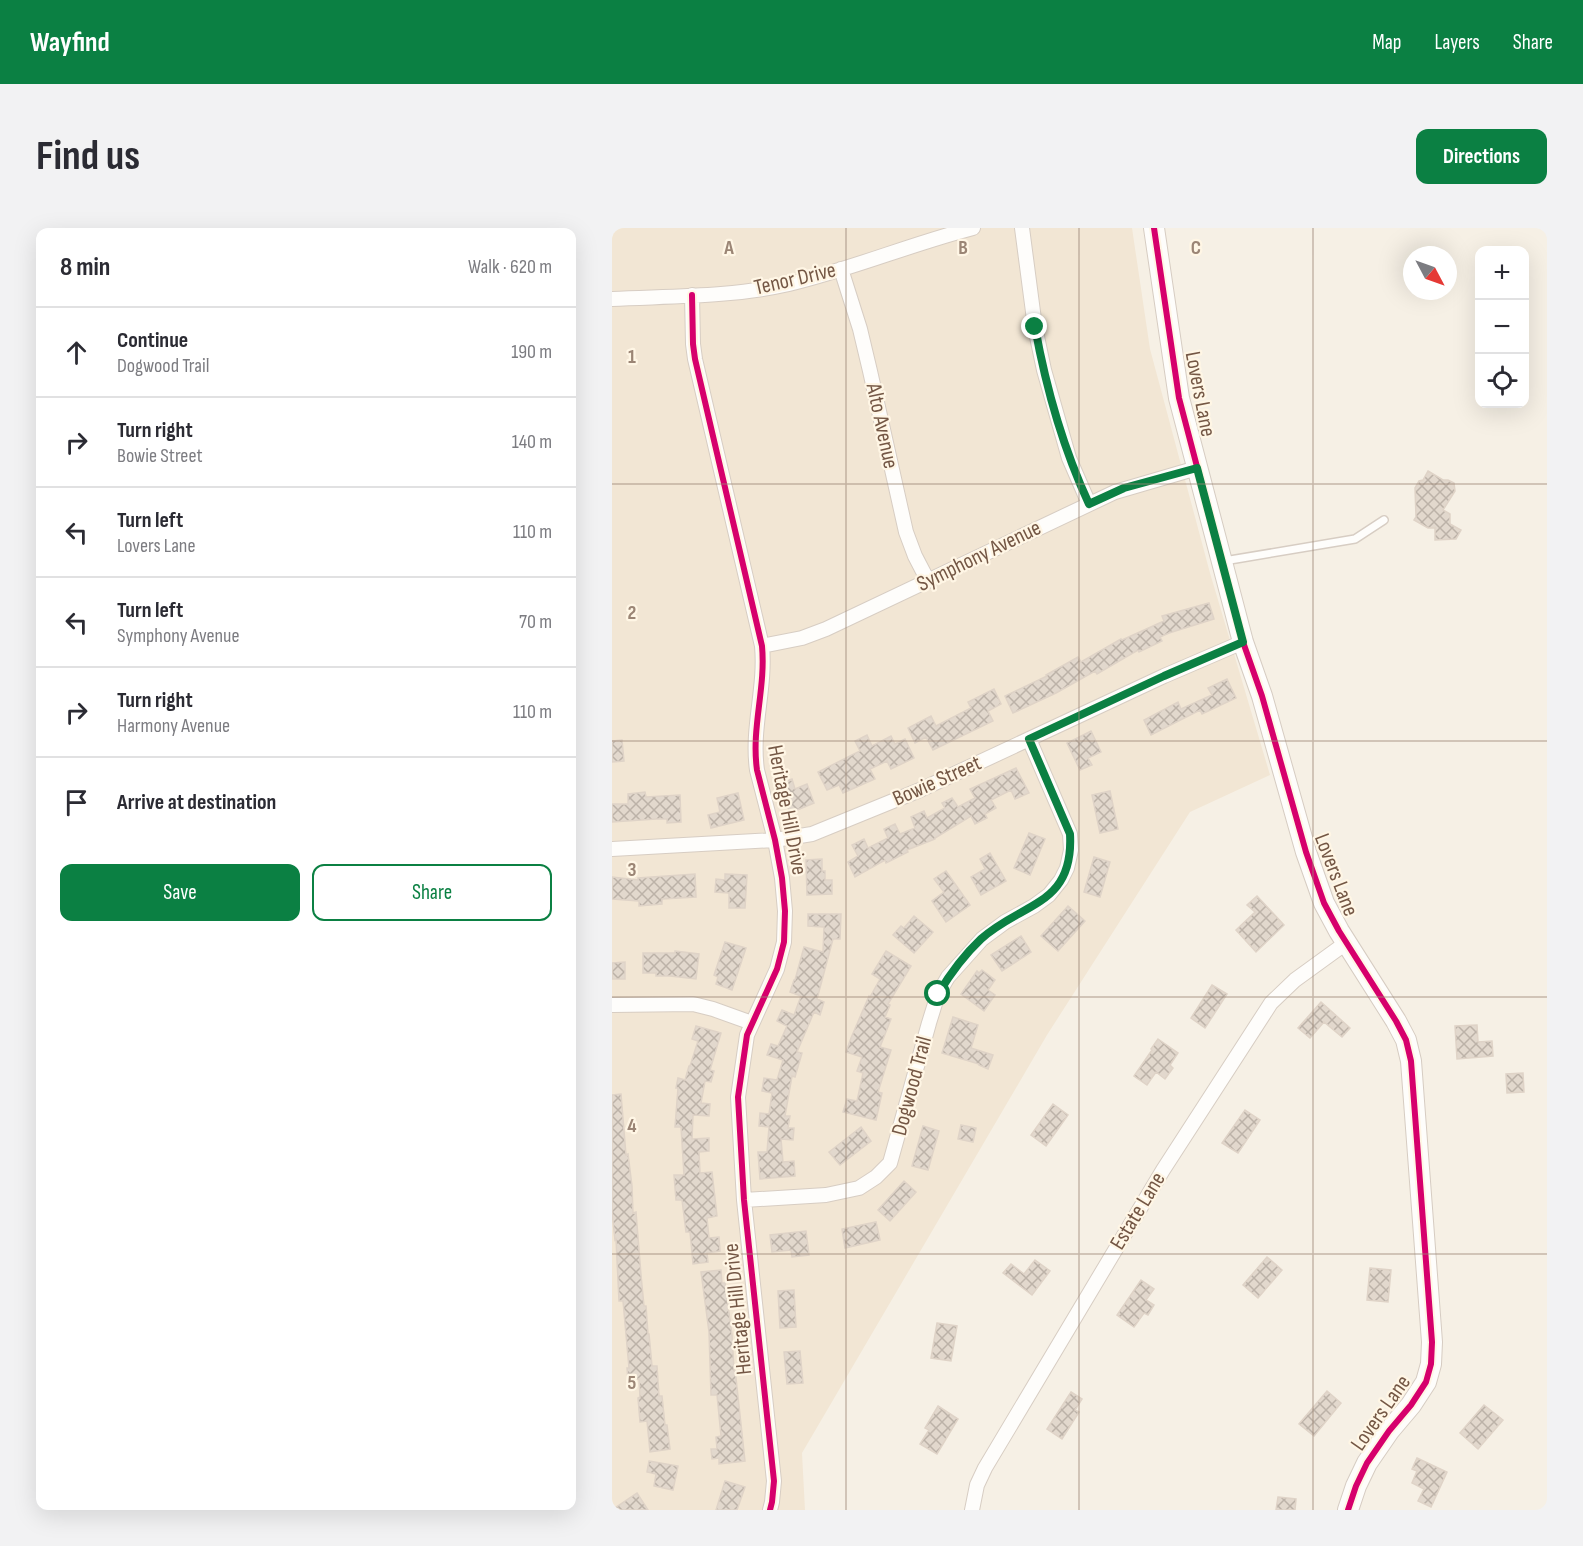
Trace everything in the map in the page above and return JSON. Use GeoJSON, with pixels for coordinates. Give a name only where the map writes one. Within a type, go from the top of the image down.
{"type":"FeatureCollection","features":[{"type":"Feature","properties":{"kind":"street","name":"Tenor Drive"},"geometry":{"type":"LineString","coordinates":[[612,299],[692,295],[771,287],[809,279],[973,228]]}},
{"type":"Feature","properties":{"kind":"street"},"geometry":{"type":"LineString","coordinates":[[1022,228],[1035,327],[1044,370],[1069,458],[1089,504]]}},
{"type":"Feature","properties":{"kind":"street","name":"Lovers Lane"},"geometry":{"type":"LineString","coordinates":[[1154,228],[1179,398],[1243,642],[1262,696],[1314,879],[1346,943],[1396,1021],[1406,1040],[1411,1061],[1432,1342],[1431,1364],[1426,1382],[1367,1463],[1348,1510]]}},
{"type":"Feature","properties":{"kind":"street","name":"Alto Avenue"},"geometry":{"type":"LineString","coordinates":[[841,268],[862,339],[906,532],[928,581]]}},
{"type":"Feature","properties":{"kind":"street","name":"Heritage Hill Drive"},"geometry":{"type":"LineString","coordinates":[[692,295],[695,359],[762,646],[764,669],[755,737],[755,758],[775,840],[784,900],[784,942],[777,969],[747,1035],[738,1097],[744,1200],[771,1441],[774,1480],[770,1510]]}},
{"type":"Feature","properties":{"kind":"street","name":"Symphony Avenue"},"geometry":{"type":"LineString","coordinates":[[762,646],[788,642],[813,634],[1124,488],[1197,468]]}},
{"type":"Feature","properties":{"kind":"street","name":"Bowie Street"},"geometry":{"type":"LineString","coordinates":[[612,849],[775,840],[812,834],[920,790],[1164,676],[1243,642]]}},
{"type":"Feature","properties":{"kind":"street","name":"Dogwood Trail"},"geometry":{"type":"LineString","coordinates":[[744,1200],[826,1195],[859,1188],[876,1178],[890,1162],[938,994],[948,977],[982,939],[1049,895],[1067,868],[1071,849],[1070,834],[1029,739]]}},
{"type":"Feature","properties":{"kind":"street","name":"Estate Lane"},"geometry":{"type":"LineString","coordinates":[[972,1510],[977,1485],[985,1468],[1163,1170],[1244,1042],[1271,1003],[1294,980],[1346,943]]}},
{"type":"Feature","properties":{"kind":"street"},"geometry":{"type":"LineString","coordinates":[[612,1005],[693,1004],[752,1023]]}},
{"type":"Feature","properties":{"kind":"lane"},"geometry":{"type":"LineString","coordinates":[[1222,561],[1355,539],[1384,520]]}},
{"type":"Feature","properties":{"kind":"shaded area"},"geometry":{"type":"Polygon","coordinates":[[[612,228],[1132,228],[1150,349],[1210,573],[1270,775],[1190,812],[1047,1035],[802,1453],[805,1510],[612,1510],[612,228]]]}},
{"type":"Feature","properties":{"kind":"building"},"geometry":{"type":"Polygon","coordinates":[[[1428,471],[1443,480],[1454,483],[1455,491],[1443,510],[1450,514],[1450,524],[1461,530],[1456,539],[1435,540],[1435,528],[1428,528],[1414,520],[1416,517],[1415,488],[1428,471]]]}},
{"type":"Feature","properties":{"kind":"building"},"geometry":{"type":"Polygon","coordinates":[[[1209,603],[1214,619],[1160,637],[1162,641],[1139,652],[1138,650],[1097,674],[1095,671],[1056,693],[1013,713],[1005,696],[1047,676],[1078,657],[1081,662],[1121,639],[1164,621],[1162,616],[1209,603]]]}},
{"type":"Feature","properties":{"kind":"building"},"geometry":{"type":"Polygon","coordinates":[[[1227,679],[1236,698],[1202,714],[1200,710],[1151,735],[1144,720],[1178,702],[1181,709],[1212,695],[1208,688],[1227,679]]]}},
{"type":"Feature","properties":{"kind":"building"},"geometry":{"type":"Polygon","coordinates":[[[994,689],[1001,704],[988,711],[993,721],[933,750],[926,737],[915,743],[908,728],[931,716],[936,726],[971,708],[968,702],[994,689]]]}},
{"type":"Feature","properties":{"kind":"building"},"geometry":{"type":"Polygon","coordinates":[[[1091,731],[1101,752],[1088,758],[1092,765],[1080,770],[1067,743],[1091,731]]]}},
{"type":"Feature","properties":{"kind":"building"},"geometry":{"type":"Polygon","coordinates":[[[867,735],[872,746],[891,736],[895,744],[905,739],[914,758],[891,769],[887,761],[870,769],[875,779],[843,793],[839,785],[827,790],[818,772],[860,751],[855,741],[867,735]]]}},
{"type":"Feature","properties":{"kind":"building"},"geometry":{"type":"Polygon","coordinates":[[[622,740],[624,761],[612,762],[612,741],[622,740]]]}},
{"type":"Feature","properties":{"kind":"building"},"geometry":{"type":"Polygon","coordinates":[[[1016,768],[1029,793],[1015,799],[1011,790],[991,800],[996,808],[985,814],[987,818],[975,824],[971,816],[935,839],[907,850],[908,852],[886,863],[885,860],[855,877],[848,862],[858,856],[852,845],[864,839],[868,848],[888,838],[884,829],[895,824],[900,834],[915,828],[911,817],[924,811],[927,818],[945,808],[942,803],[952,798],[958,807],[975,798],[970,789],[1016,768]]]}},
{"type":"Feature","properties":{"kind":"building"},"geometry":{"type":"Polygon","coordinates":[[[792,779],[795,789],[807,784],[814,803],[790,813],[779,784],[792,779]]]}},
{"type":"Feature","properties":{"kind":"building"},"geometry":{"type":"Polygon","coordinates":[[[1110,791],[1118,829],[1100,833],[1092,795],[1110,791]]]}},
{"type":"Feature","properties":{"kind":"building"},"geometry":{"type":"Polygon","coordinates":[[[645,792],[646,797],[680,795],[681,822],[667,823],[667,819],[656,819],[612,822],[612,804],[628,804],[628,794],[645,792]]]}},
{"type":"Feature","properties":{"kind":"building"},"geometry":{"type":"Polygon","coordinates":[[[738,793],[744,820],[711,828],[708,815],[720,812],[717,798],[738,793]]]}},
{"type":"Feature","properties":{"kind":"building"},"geometry":{"type":"Polygon","coordinates":[[[1029,833],[1045,839],[1030,875],[1014,868],[1029,833]]]}},
{"type":"Feature","properties":{"kind":"building"},"geometry":{"type":"Polygon","coordinates":[[[990,853],[1006,881],[981,895],[971,877],[985,869],[980,859],[990,853]]]}},
{"type":"Feature","properties":{"kind":"building"},"geometry":{"type":"Polygon","coordinates":[[[1094,857],[1110,862],[1100,897],[1084,892],[1094,857]]]}},
{"type":"Feature","properties":{"kind":"building"},"geometry":{"type":"Polygon","coordinates":[[[822,859],[825,880],[832,880],[832,894],[807,895],[806,860],[822,859]]]}},
{"type":"Feature","properties":{"kind":"building"},"geometry":{"type":"Polygon","coordinates":[[[946,871],[970,905],[946,922],[932,901],[944,892],[934,879],[946,871]]]}},
{"type":"Feature","properties":{"kind":"building"},"geometry":{"type":"Polygon","coordinates":[[[695,874],[696,897],[662,899],[662,904],[639,906],[639,901],[612,899],[612,877],[638,880],[638,878],[695,874]]]}},
{"type":"Feature","properties":{"kind":"building"},"geometry":{"type":"Polygon","coordinates":[[[725,874],[747,875],[745,908],[729,908],[729,893],[715,892],[716,879],[725,880],[725,874]]]}},
{"type":"Feature","properties":{"kind":"building"},"geometry":{"type":"Polygon","coordinates":[[[1257,896],[1284,925],[1256,952],[1236,930],[1255,912],[1247,905],[1257,896]]]}},
{"type":"Feature","properties":{"kind":"building"},"geometry":{"type":"Polygon","coordinates":[[[1068,906],[1085,921],[1058,951],[1041,936],[1068,906]]]}},
{"type":"Feature","properties":{"kind":"building"},"geometry":{"type":"Polygon","coordinates":[[[808,914],[841,914],[840,939],[833,939],[817,999],[824,1002],[820,1015],[814,1012],[797,1052],[802,1053],[795,1077],[792,1076],[785,1116],[790,1116],[788,1128],[794,1128],[793,1140],[781,1139],[783,1162],[794,1161],[795,1176],[760,1179],[758,1152],[767,1152],[769,1127],[759,1126],[760,1113],[769,1114],[772,1093],[762,1091],[764,1078],[777,1080],[783,1060],[767,1055],[771,1044],[778,1046],[787,1026],[777,1021],[782,1010],[794,1015],[801,996],[790,992],[804,947],[823,952],[824,927],[808,926],[808,914]]]}},
{"type":"Feature","properties":{"kind":"building"},"geometry":{"type":"Polygon","coordinates":[[[914,916],[933,932],[914,953],[893,935],[901,926],[904,928],[914,916]]]}},
{"type":"Feature","properties":{"kind":"building"},"geometry":{"type":"Polygon","coordinates":[[[1021,936],[1031,952],[1002,971],[991,955],[1021,936]]]}},
{"type":"Feature","properties":{"kind":"building"},"geometry":{"type":"Polygon","coordinates":[[[725,942],[746,948],[732,990],[716,984],[718,977],[714,975],[725,942]]]}},
{"type":"Feature","properties":{"kind":"building"},"geometry":{"type":"Polygon","coordinates":[[[675,951],[699,954],[696,979],[643,973],[643,953],[675,953],[675,951]]]}},
{"type":"Feature","properties":{"kind":"building"},"geometry":{"type":"Polygon","coordinates":[[[886,951],[911,966],[888,1004],[890,1005],[885,1017],[891,1019],[880,1047],[891,1050],[878,1092],[882,1093],[876,1120],[843,1112],[847,1099],[857,1101],[863,1073],[857,1071],[862,1057],[846,1052],[869,996],[880,979],[872,974],[886,951]]]}},
{"type":"Feature","properties":{"kind":"building"},"geometry":{"type":"Polygon","coordinates":[[[625,962],[625,979],[612,979],[612,963],[625,962]]]}},
{"type":"Feature","properties":{"kind":"building"},"geometry":{"type":"Polygon","coordinates":[[[982,970],[995,980],[988,990],[995,995],[984,1011],[961,994],[977,971],[979,973],[982,970]]]}},
{"type":"Feature","properties":{"kind":"building"},"geometry":{"type":"Polygon","coordinates":[[[1212,985],[1227,994],[1205,1028],[1191,1018],[1212,985]]]}},
{"type":"Feature","properties":{"kind":"building"},"geometry":{"type":"Polygon","coordinates":[[[1321,1002],[1350,1028],[1342,1037],[1324,1022],[1310,1038],[1298,1028],[1321,1002]]]}},
{"type":"Feature","properties":{"kind":"building"},"geometry":{"type":"Polygon","coordinates":[[[953,1017],[978,1025],[971,1048],[993,1055],[988,1069],[942,1053],[953,1017]]]}},
{"type":"Feature","properties":{"kind":"building"},"geometry":{"type":"Polygon","coordinates":[[[1477,1025],[1478,1042],[1492,1041],[1493,1056],[1457,1059],[1455,1026],[1477,1025]]]}},
{"type":"Feature","properties":{"kind":"building"},"geometry":{"type":"Polygon","coordinates":[[[696,1026],[721,1033],[710,1070],[714,1071],[711,1082],[705,1081],[701,1103],[710,1104],[709,1116],[693,1115],[692,1139],[709,1138],[709,1151],[699,1152],[700,1173],[712,1172],[717,1216],[707,1218],[709,1238],[719,1237],[720,1251],[707,1253],[708,1262],[693,1264],[690,1232],[686,1232],[682,1200],[676,1200],[674,1175],[684,1175],[681,1127],[675,1127],[678,1088],[676,1088],[678,1078],[685,1080],[690,1066],[698,1041],[692,1039],[696,1026]]]}},
{"type":"Feature","properties":{"kind":"building"},"geometry":{"type":"Polygon","coordinates":[[[1158,1039],[1178,1053],[1170,1065],[1173,1068],[1165,1079],[1156,1072],[1147,1085],[1134,1076],[1158,1039]]]}},
{"type":"Feature","properties":{"kind":"building"},"geometry":{"type":"Polygon","coordinates":[[[1523,1073],[1524,1092],[1507,1093],[1506,1074],[1523,1073]]]}},
{"type":"Feature","properties":{"kind":"building"},"geometry":{"type":"Polygon","coordinates":[[[621,1094],[626,1155],[628,1154],[632,1186],[633,1213],[636,1212],[652,1366],[657,1366],[659,1396],[662,1396],[670,1449],[650,1452],[647,1421],[640,1422],[639,1379],[628,1380],[623,1301],[619,1301],[616,1239],[612,1212],[612,1095],[621,1094]]]}},
{"type":"Feature","properties":{"kind":"building"},"geometry":{"type":"Polygon","coordinates":[[[1053,1104],[1068,1115],[1046,1146],[1031,1135],[1053,1104]]]}},
{"type":"Feature","properties":{"kind":"building"},"geometry":{"type":"Polygon","coordinates":[[[1245,1110],[1260,1120],[1238,1153],[1222,1143],[1245,1110]]]}},
{"type":"Feature","properties":{"kind":"building"},"geometry":{"type":"Polygon","coordinates":[[[961,1125],[976,1128],[973,1142],[958,1139],[961,1125]]]}},
{"type":"Feature","properties":{"kind":"building"},"geometry":{"type":"Polygon","coordinates":[[[923,1126],[939,1131],[928,1170],[912,1166],[923,1126]]]}},
{"type":"Feature","properties":{"kind":"building"},"geometry":{"type":"Polygon","coordinates":[[[861,1127],[871,1141],[840,1165],[829,1152],[861,1127]]]}},
{"type":"Feature","properties":{"kind":"building"},"geometry":{"type":"Polygon","coordinates":[[[904,1181],[916,1192],[890,1221],[878,1210],[904,1181]]]}},
{"type":"Feature","properties":{"kind":"building"},"geometry":{"type":"Polygon","coordinates":[[[876,1222],[880,1240],[845,1248],[842,1229],[876,1222]]]}},
{"type":"Feature","properties":{"kind":"building"},"geometry":{"type":"Polygon","coordinates":[[[806,1231],[809,1255],[792,1257],[791,1250],[772,1252],[770,1235],[806,1231]]]}},
{"type":"Feature","properties":{"kind":"building"},"geometry":{"type":"Polygon","coordinates":[[[1267,1257],[1282,1270],[1258,1298],[1243,1285],[1267,1257]]]}},
{"type":"Feature","properties":{"kind":"building"},"geometry":{"type":"Polygon","coordinates":[[[1035,1260],[1050,1271],[1032,1295],[1003,1273],[1011,1264],[1024,1274],[1035,1260]]]}},
{"type":"Feature","properties":{"kind":"building"},"geometry":{"type":"Polygon","coordinates":[[[1370,1268],[1391,1270],[1388,1302],[1367,1300],[1370,1268]]]}},
{"type":"Feature","properties":{"kind":"building"},"geometry":{"type":"Polygon","coordinates":[[[721,1270],[732,1335],[745,1461],[719,1464],[719,1458],[712,1459],[711,1449],[717,1449],[716,1437],[721,1436],[717,1395],[711,1395],[709,1332],[701,1272],[721,1270]]]}},
{"type":"Feature","properties":{"kind":"building"},"geometry":{"type":"Polygon","coordinates":[[[1141,1280],[1154,1289],[1146,1300],[1154,1305],[1148,1315],[1144,1313],[1134,1327],[1117,1315],[1141,1280]]]}},
{"type":"Feature","properties":{"kind":"building"},"geometry":{"type":"Polygon","coordinates":[[[794,1290],[796,1327],[780,1328],[778,1291],[794,1290]]]}},
{"type":"Feature","properties":{"kind":"building"},"geometry":{"type":"Polygon","coordinates":[[[937,1323],[957,1326],[951,1361],[931,1358],[937,1323]]]}},
{"type":"Feature","properties":{"kind":"building"},"geometry":{"type":"Polygon","coordinates":[[[800,1351],[803,1383],[787,1384],[784,1352],[800,1351]]]}},
{"type":"Feature","properties":{"kind":"building"},"geometry":{"type":"Polygon","coordinates":[[[1327,1391],[1341,1403],[1314,1436],[1299,1424],[1327,1391]]]}},
{"type":"Feature","properties":{"kind":"building"},"geometry":{"type":"Polygon","coordinates":[[[1071,1392],[1082,1399],[1075,1410],[1079,1412],[1062,1439],[1047,1429],[1071,1392]]]}},
{"type":"Feature","properties":{"kind":"building"},"geometry":{"type":"Polygon","coordinates":[[[1484,1405],[1503,1420],[1478,1449],[1460,1433],[1484,1405]]]}},
{"type":"Feature","properties":{"kind":"building"},"geometry":{"type":"Polygon","coordinates":[[[938,1406],[958,1419],[937,1454],[920,1444],[929,1430],[925,1428],[938,1406]]]}},
{"type":"Feature","properties":{"kind":"building"},"geometry":{"type":"Polygon","coordinates":[[[1417,1458],[1447,1472],[1431,1507],[1418,1501],[1424,1489],[1412,1483],[1417,1471],[1412,1469],[1417,1458]]]}},
{"type":"Feature","properties":{"kind":"building"},"geometry":{"type":"Polygon","coordinates":[[[649,1461],[678,1466],[673,1490],[654,1486],[656,1474],[647,1472],[649,1461]]]}},
{"type":"Feature","properties":{"kind":"building"},"geometry":{"type":"Polygon","coordinates":[[[725,1481],[745,1487],[737,1510],[716,1510],[725,1481]]]}},
{"type":"Feature","properties":{"kind":"building"},"geometry":{"type":"Polygon","coordinates":[[[637,1493],[648,1510],[612,1510],[637,1493]]]}},
{"type":"Feature","properties":{"kind":"building"},"geometry":{"type":"Polygon","coordinates":[[[1278,1497],[1296,1499],[1295,1510],[1276,1510],[1278,1497]]]}},
{"type":"Feature","properties":{"kind":"cycle path"},"geometry":{"type":"LineString","coordinates":[[1154,228],[1179,398],[1243,642],[1262,696],[1306,852],[1324,903],[1396,1021],[1406,1040],[1411,1061],[1432,1342],[1431,1364],[1426,1382],[1367,1463],[1348,1510]]}},
{"type":"Feature","properties":{"kind":"cycle path"},"geometry":{"type":"LineString","coordinates":[[692,295],[695,359],[762,646],[763,662],[756,739],[757,770],[775,840],[785,911],[784,942],[777,969],[747,1035],[738,1097],[744,1200],[774,1481],[770,1510]]}},
{"type":"Feature","properties":{"kind":"route"},"geometry":{"type":"LineString","coordinates":[[938,994],[948,977],[982,939],[1049,895],[1067,868],[1071,849],[1070,834],[1029,739],[1243,642],[1197,468],[1124,488],[1089,504],[1069,458],[1044,370],[1035,327]]}}]}
